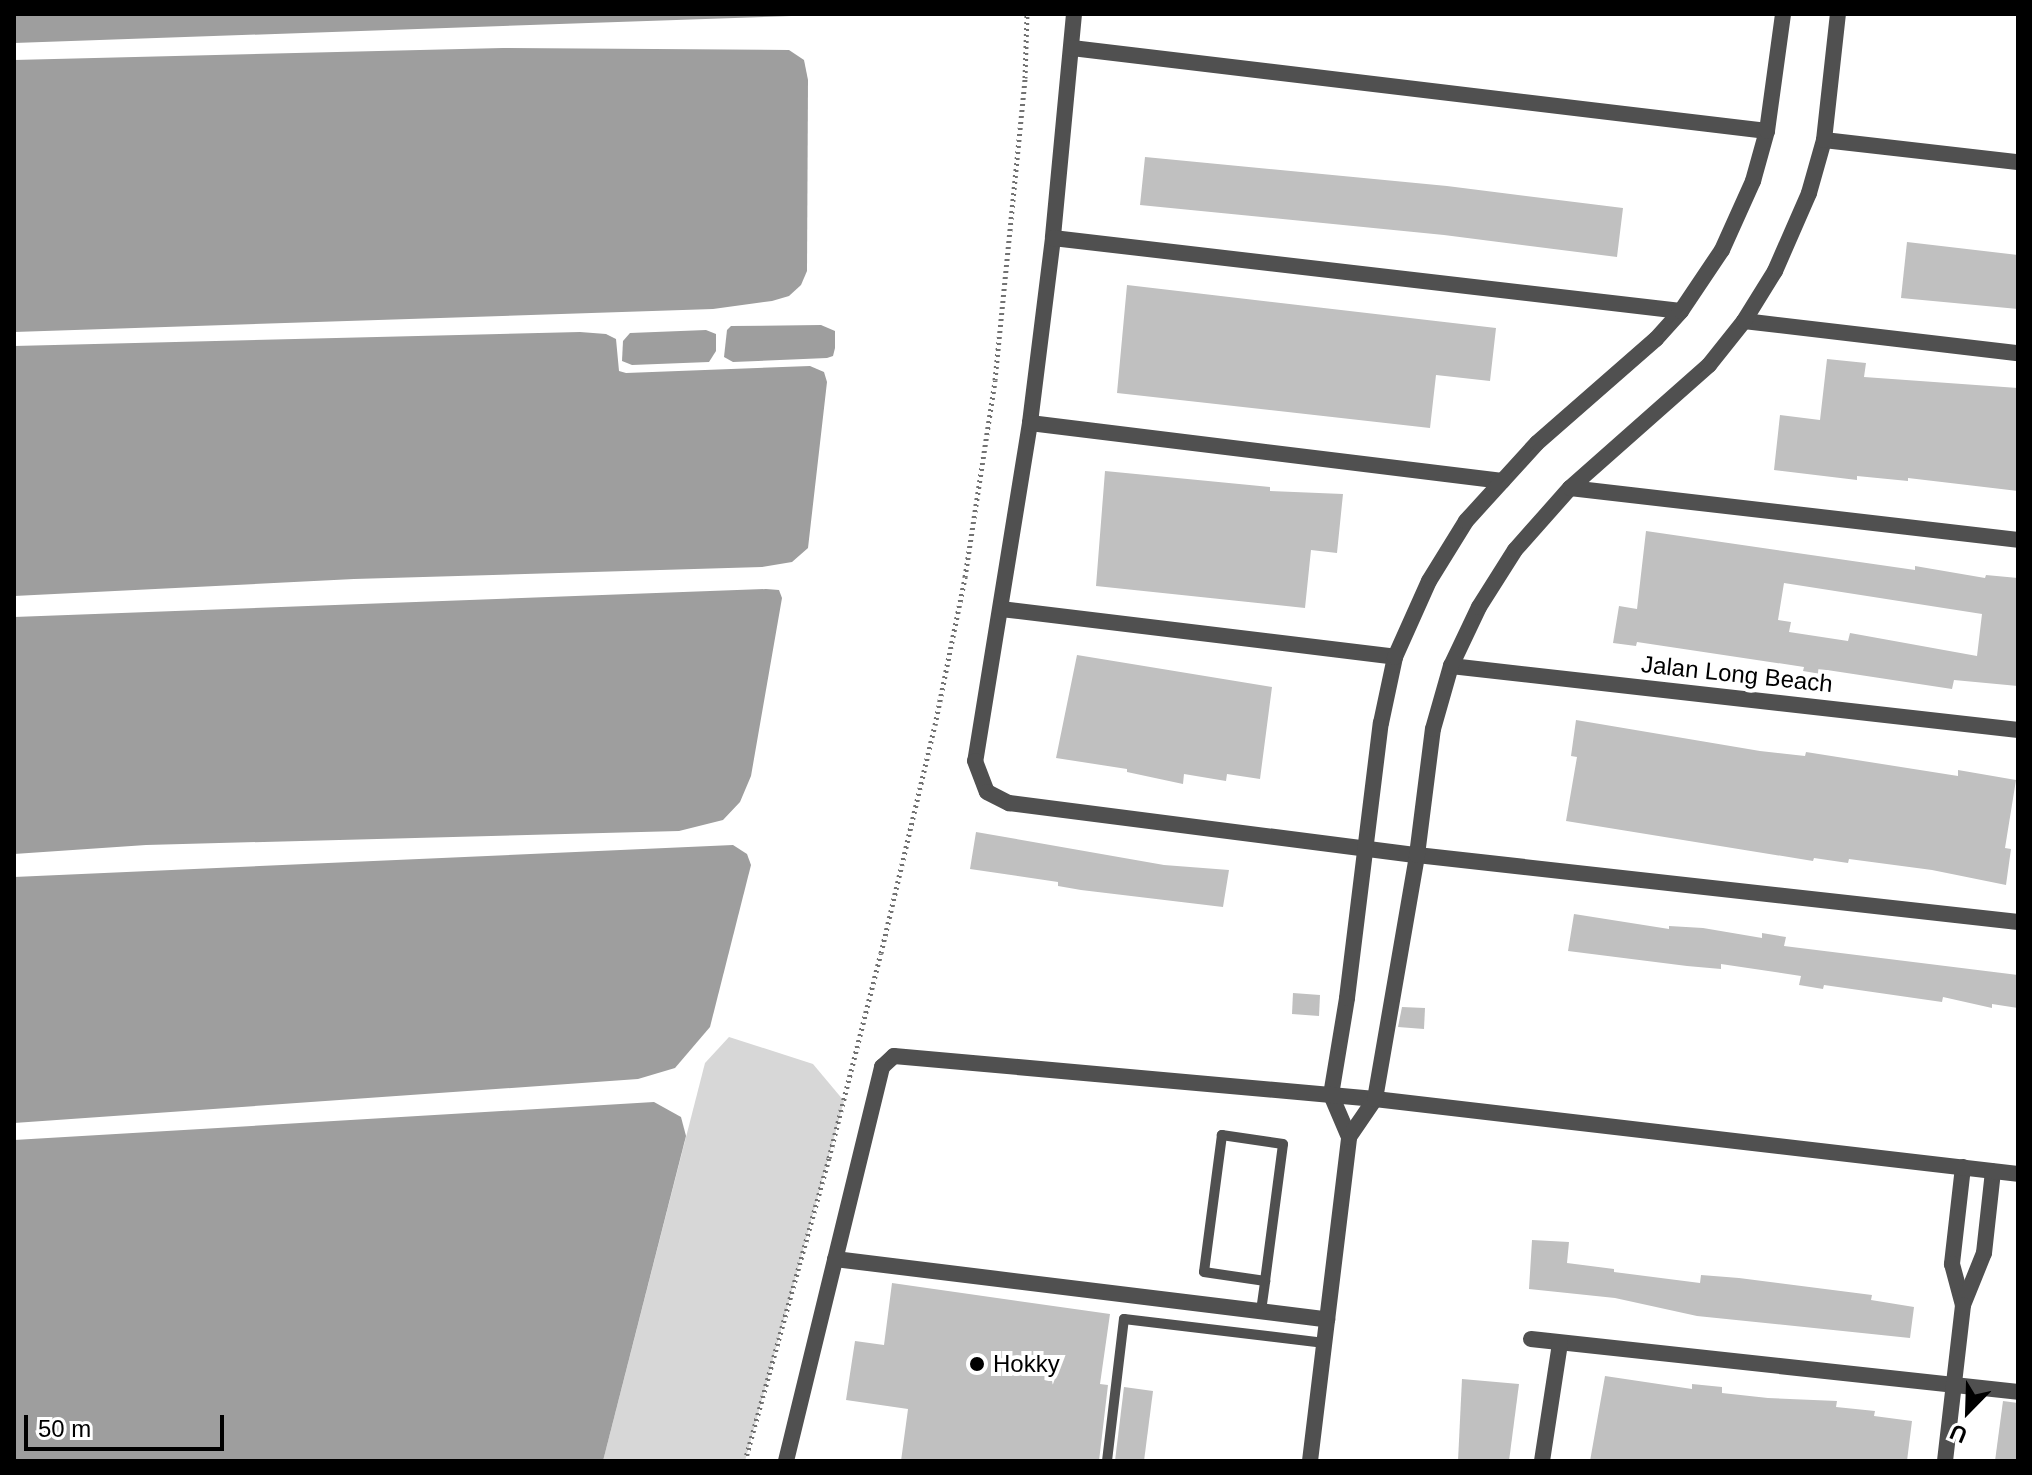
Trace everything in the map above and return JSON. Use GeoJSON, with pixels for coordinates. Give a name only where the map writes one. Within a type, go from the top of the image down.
{"type":"FeatureCollection","features":[{"type":"Feature","properties":{"kind":"street"},"geometry":{"type":"LineString","coordinates":[[1074,14],[1053,238],[1030,423],[975,761],[983,786],[996,798],[1009,803],[1417,855],[2018,922]]}},
{"type":"Feature","properties":{"kind":"street"},"geometry":{"type":"LineString","coordinates":[[1349,1137],[1331,1095],[1381,723],[1395,657],[1429,581],[1466,521],[1537,443],[1656,339],[1681,311],[1722,250],[1753,181],[1767,131],[1783,14]]}},
{"type":"Feature","properties":{"kind":"street"},"geometry":{"type":"LineString","coordinates":[[1310,1461],[1349,1137],[1375,1099],[1417,855],[1433,729],[1451,666],[1479,607],[1515,550],[1570,488],[1709,365],[1744,321],[1775,271],[1809,193],[1824,140],[1838,14]]}},
{"type":"Feature","properties":{"kind":"street"},"geometry":{"type":"LineString","coordinates":[[1072,48],[1767,131]]}},
{"type":"Feature","properties":{"kind":"street"},"geometry":{"type":"LineString","coordinates":[[1824,140],[2018,162]]}},
{"type":"Feature","properties":{"kind":"street"},"geometry":{"type":"LineString","coordinates":[[1053,238],[1681,311]]}},
{"type":"Feature","properties":{"kind":"street"},"geometry":{"type":"LineString","coordinates":[[1744,321],[2018,353]]}},
{"type":"Feature","properties":{"kind":"street"},"geometry":{"type":"LineString","coordinates":[[1030,423],[1502,481]]}},
{"type":"Feature","properties":{"kind":"street"},"geometry":{"type":"LineString","coordinates":[[1570,488],[2018,540]]}},
{"type":"Feature","properties":{"kind":"street"},"geometry":{"type":"LineString","coordinates":[[1001,609],[1395,657]]}},
{"type":"Feature","properties":{"kind":"street","name":"Jalan Long Beach"},"geometry":{"type":"LineString","coordinates":[[1451,666],[2018,730]]}},
{"type":"Feature","properties":{"kind":"street"},"geometry":{"type":"LineString","coordinates":[[786,1461],[882,1067],[894,1056],[1375,1099],[2018,1174]]}},
{"type":"Feature","properties":{"kind":"street"},"geometry":{"type":"LineString","coordinates":[[1963,1167],[1952,1264],[1963,1305]]}},
{"type":"Feature","properties":{"kind":"street"},"geometry":{"type":"LineString","coordinates":[[1945,1461],[1963,1305],[1984,1253],[1993,1171]]}},
{"type":"Feature","properties":{"kind":"street"},"geometry":{"type":"LineString","coordinates":[[835,1259],[1327,1319]]}},
{"type":"Feature","properties":{"kind":"street"},"geometry":{"type":"LineString","coordinates":[[1531,1339],[2018,1392]]}},
{"type":"Feature","properties":{"kind":"street"},"geometry":{"type":"LineString","coordinates":[[1542,1461],[1560,1343]]}},
{"type":"Feature","properties":{"kind":"lane"},"geometry":{"type":"LineString","coordinates":[[1261,1311],[1265,1281],[1283,1144],[1222,1135],[1204,1272],[1265,1281]]}},
{"type":"Feature","properties":{"kind":"lane"},"geometry":{"type":"LineString","coordinates":[[1107,1461],[1124,1319],[1325,1343]]}},
{"type":"Feature","properties":{"kind":"path"},"geometry":{"type":"LineString","coordinates":[[745,1461],[829,1158],[881,953],[935,725],[965,577],[995,380],[1025,78],[1027,14]]}},
{"type":"Feature","properties":{"kind":"shaded area"},"geometry":{"type":"Polygon","coordinates":[[[14,14],[850,14],[14,43],[14,14]]]}},
{"type":"Feature","properties":{"kind":"shaded area"},"geometry":{"type":"Polygon","coordinates":[[[503,48],[789,50],[804,60],[808,80],[807,271],[801,285],[789,296],[772,301],[713,309],[14,332],[14,60],[503,48]]]}},
{"type":"Feature","properties":{"kind":"shaded area"},"geometry":{"type":"Polygon","coordinates":[[[821,325],[835,331],[833,356],[733,362],[724,357],[727,330],[731,326],[821,325]]]}},
{"type":"Feature","properties":{"kind":"shaded area"},"geometry":{"type":"Polygon","coordinates":[[[706,330],[716,334],[716,351],[709,362],[632,365],[622,361],[623,341],[630,333],[706,330]]]}},
{"type":"Feature","properties":{"kind":"shaded area"},"geometry":{"type":"Polygon","coordinates":[[[580,332],[606,334],[616,339],[619,371],[626,373],[810,366],[824,372],[827,382],[808,548],[792,562],[762,567],[354,579],[14,596],[14,346],[580,332]]]}},
{"type":"Feature","properties":{"kind":"shaded area"},"geometry":{"type":"Polygon","coordinates":[[[779,590],[782,598],[751,776],[740,802],[723,820],[679,831],[146,845],[14,854],[14,617],[779,590]]]}},
{"type":"Feature","properties":{"kind":"shaded area"},"geometry":{"type":"Polygon","coordinates":[[[733,845],[747,854],[751,865],[710,1027],[675,1068],[638,1079],[14,1123],[14,877],[733,845]]]}},
{"type":"Feature","properties":{"kind":"shaded area"},"geometry":{"type":"Polygon","coordinates":[[[729,1037],[813,1064],[844,1101],[745,1461],[603,1461],[705,1063],[729,1037]]]}},
{"type":"Feature","properties":{"kind":"shaded area"},"geometry":{"type":"Polygon","coordinates":[[[654,1102],[681,1117],[686,1136],[603,1461],[14,1461],[14,1140],[654,1102]]]}},
{"type":"Feature","properties":{"kind":"building"},"geometry":{"type":"Polygon","coordinates":[[[1145,157],[1447,186],[1623,208],[1617,257],[1444,235],[1140,205],[1145,157]]]}},
{"type":"Feature","properties":{"kind":"building"},"geometry":{"type":"Polygon","coordinates":[[[1907,242],[2018,255],[2018,309],[1901,298],[1907,242]]]}},
{"type":"Feature","properties":{"kind":"building"},"geometry":{"type":"Polygon","coordinates":[[[1127,285],[1496,328],[1490,381],[1436,375],[1430,428],[1117,393],[1127,285]]]}},
{"type":"Feature","properties":{"kind":"building"},"geometry":{"type":"Polygon","coordinates":[[[1827,359],[1866,363],[1864,377],[2018,388],[2018,491],[1908,478],[1908,481],[1857,476],[1857,480],[1774,470],[1780,415],[1820,420],[1827,359]]]}},
{"type":"Feature","properties":{"kind":"building"},"geometry":{"type":"Polygon","coordinates":[[[1105,471],[1270,487],[1270,491],[1343,494],[1337,553],[1311,550],[1305,608],[1096,586],[1105,471]]]}},
{"type":"Feature","properties":{"kind":"building"},"geometry":{"type":"Polygon","coordinates":[[[1646,531],[1915,570],[1915,566],[1985,578],[1986,575],[2018,578],[2018,686],[1954,680],[1952,689],[1827,670],[1827,675],[1803,671],[1804,667],[1637,642],[1636,646],[1613,643],[1619,606],[1637,609],[1646,531]],[[1784,583],[1778,620],[1791,622],[1789,632],[1848,641],[1850,633],[1977,656],[1982,614],[1784,583]]]}},
{"type":"Feature","properties":{"kind":"building"},"geometry":{"type":"Polygon","coordinates":[[[1077,655],[1272,687],[1260,779],[1227,774],[1226,781],[1184,774],[1183,784],[1127,772],[1127,769],[1056,758],[1077,655]]]}},
{"type":"Feature","properties":{"kind":"building"},"geometry":{"type":"Polygon","coordinates":[[[1576,720],[1760,751],[1805,756],[1806,752],[1958,776],[1958,770],[2016,780],[2005,848],[2011,849],[2006,885],[1932,870],[1849,859],[1848,863],[1814,858],[1813,861],[1566,821],[1577,757],[1571,756],[1576,720]]]}},
{"type":"Feature","properties":{"kind":"building"},"geometry":{"type":"Polygon","coordinates":[[[976,832],[1164,865],[1229,870],[1223,907],[1081,890],[1058,886],[1058,882],[970,869],[976,832]]]}},
{"type":"Feature","properties":{"kind":"building"},"geometry":{"type":"Polygon","coordinates":[[[1574,914],[1669,929],[1669,926],[1703,928],[1762,938],[1762,933],[1786,937],[1784,946],[2018,975],[2018,1008],[1992,1004],[1992,1008],[1943,997],[1942,1002],[1824,985],[1823,989],[1799,985],[1801,976],[1721,964],[1721,969],[1568,951],[1574,914]]]}},
{"type":"Feature","properties":{"kind":"building"},"geometry":{"type":"Polygon","coordinates":[[[1293,993],[1320,995],[1319,1016],[1292,1014],[1293,993]]]}},
{"type":"Feature","properties":{"kind":"building"},"geometry":{"type":"Polygon","coordinates":[[[1402,1007],[1425,1008],[1424,1029],[1398,1027],[1402,1007]]]}},
{"type":"Feature","properties":{"kind":"building"},"geometry":{"type":"Polygon","coordinates":[[[1532,1240],[1569,1242],[1567,1263],[1614,1269],[1614,1272],[1700,1283],[1701,1275],[1739,1278],[1872,1295],[1871,1300],[1914,1307],[1910,1338],[1697,1316],[1615,1298],[1529,1289],[1532,1240]]]}},
{"type":"Feature","properties":{"kind":"building","name":"Hokky"},"geometry":{"type":"Polygon","coordinates":[[[892,1283],[1110,1314],[1100,1384],[1108,1385],[1099,1461],[901,1461],[908,1409],[846,1400],[855,1341],[884,1345],[892,1283]]]}},
{"type":"Feature","properties":{"kind":"building"},"geometry":{"type":"Polygon","coordinates":[[[1605,1376],[1692,1389],[1692,1384],[1722,1387],[1722,1393],[1768,1398],[1837,1401],[1836,1407],[1875,1411],[1874,1416],[1912,1421],[1907,1461],[1590,1461],[1605,1376]]]}},
{"type":"Feature","properties":{"kind":"building"},"geometry":{"type":"Polygon","coordinates":[[[1462,1379],[1519,1384],[1509,1461],[1458,1461],[1462,1379]]]}},
{"type":"Feature","properties":{"kind":"building"},"geometry":{"type":"Polygon","coordinates":[[[1124,1387],[1153,1391],[1144,1461],[1115,1461],[1124,1387]]]}},
{"type":"Feature","properties":{"kind":"building"},"geometry":{"type":"Polygon","coordinates":[[[2003,1401],[2018,1403],[2018,1461],[1995,1461],[2003,1401]]]}},
{"type":"Feature","properties":{"kind":"place","name":"Hokky"},"geometry":{"type":"Point","coordinates":[977,1364]}}]}
